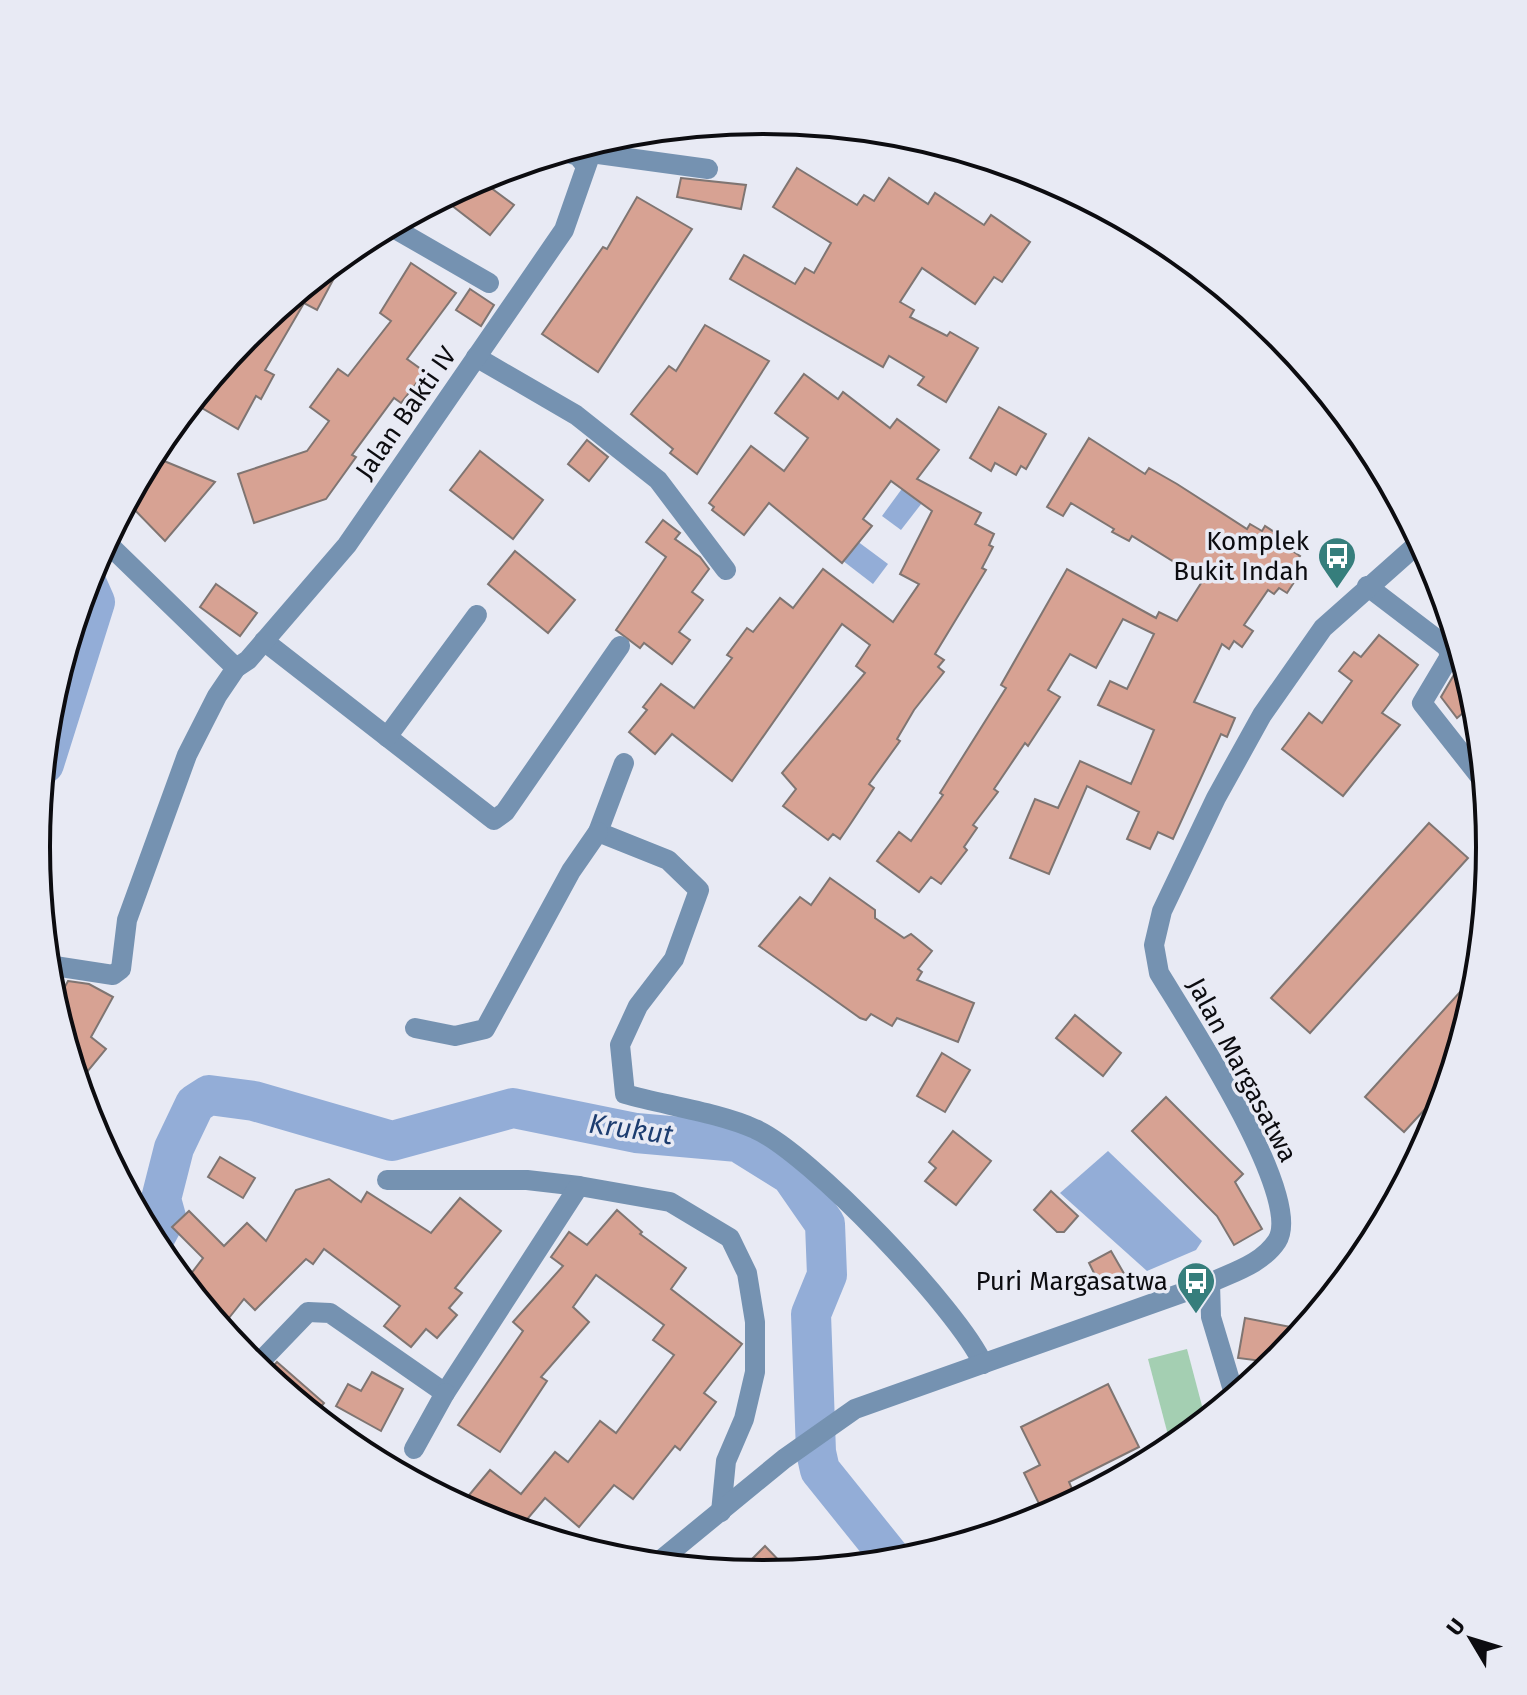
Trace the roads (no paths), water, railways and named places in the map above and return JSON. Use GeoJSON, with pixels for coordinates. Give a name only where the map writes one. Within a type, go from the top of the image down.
{"type":"FeatureCollection","features":[{"type":"Feature","properties":{"kind":"street"},"geometry":{"type":"LineString","coordinates":[[596,154],[630,156],[708,169]]}},
{"type":"Feature","properties":{"kind":"street","name":"Jalan Bakti IV"},"geometry":{"type":"LineString","coordinates":[[61,967],[113,975],[121,969],[127,920],[187,755],[217,696],[236,668],[264,641],[347,545],[564,230],[588,156]]}},
{"type":"Feature","properties":{"kind":"street"},"geometry":{"type":"LineString","coordinates":[[402,233],[489,283]]}},
{"type":"Feature","properties":{"kind":"street"},"geometry":{"type":"LineString","coordinates":[[476,357],[576,415],[658,480],[726,570]]}},
{"type":"Feature","properties":{"kind":"street","name":"Jalan Margasatwa"},"geometry":{"type":"LineString","coordinates":[[668,1555],[784,1459],[855,1409],[1210,1283],[1263,1258],[1278,1240],[1283,1225],[1281,1207],[1267,1160],[1159,973],[1154,945],[1162,911],[1216,798],[1262,715],[1323,628],[1411,549]]}},
{"type":"Feature","properties":{"kind":"street"},"geometry":{"type":"LineString","coordinates":[[115,551],[236,668]]}},
{"type":"Feature","properties":{"kind":"street"},"geometry":{"type":"LineString","coordinates":[[1367,586],[1447,647],[1450,656],[1422,703],[1472,767]]}},
{"type":"Feature","properties":{"kind":"street"},"geometry":{"type":"LineString","coordinates":[[387,737],[477,615]]}},
{"type":"Feature","properties":{"kind":"street"},"geometry":{"type":"LineString","coordinates":[[264,641],[494,820],[505,812],[620,646]]}},
{"type":"Feature","properties":{"kind":"street"},"geometry":{"type":"LineString","coordinates":[[415,1028],[455,1036],[485,1029],[571,871],[598,832],[624,763]]}},
{"type":"Feature","properties":{"kind":"street"},"geometry":{"type":"LineString","coordinates":[[598,832],[668,860],[699,890],[674,959],[638,1006],[620,1045],[625,1094],[755,1129],[789,1150],[843,1198],[942,1306],[977,1350],[983,1364]]}},
{"type":"Feature","properties":{"kind":"street"},"geometry":{"type":"LineString","coordinates":[[387,1180],[527,1180],[579,1186],[670,1202],[730,1238],[747,1273],[755,1322],[755,1372],[744,1419],[726,1461],[721,1512]]}},
{"type":"Feature","properties":{"kind":"street"},"geometry":{"type":"LineString","coordinates":[[414,1449],[445,1393],[579,1186]]}},
{"type":"Feature","properties":{"kind":"street"},"geometry":{"type":"LineString","coordinates":[[1210,1283],[1211,1317],[1232,1386]]}},
{"type":"Feature","properties":{"kind":"street"},"geometry":{"type":"LineString","coordinates":[[264,1357],[308,1312],[330,1313],[445,1393]]}},
{"type":"Feature","properties":{"kind":"water"},"geometry":{"type":"Polygon","coordinates":[[[912,475],[932,490],[901,530],[882,516],[912,475]]]}},
{"type":"Feature","properties":{"kind":"water"},"geometry":{"type":"Polygon","coordinates":[[[853,538],[888,564],[873,584],[838,557],[853,538]]]}},
{"type":"Feature","properties":{"kind":"water"},"geometry":{"type":"Polygon","coordinates":[[[1108,1151],[1202,1241],[1196,1250],[1147,1271],[1060,1193],[1108,1151]]]}},
{"type":"Feature","properties":{"kind":"waterway","name":"Krukut"},"geometry":{"type":"LineString","coordinates":[[70,682],[94,601]]}},
{"type":"Feature","properties":{"kind":"waterway","name":"Krukut"},"geometry":{"type":"LineString","coordinates":[[160,1228],[166,1217],[161,1199],[174,1148],[195,1104],[209,1095],[254,1101],[392,1141],[513,1108],[636,1133],[738,1142],[791,1175],[825,1224],[827,1275],[811,1314],[816,1452],[820,1470],[885,1550]]}},
{"type":"Feature","properties":{"kind":"place","name":"Komplek Bukit Indah"},"geometry":{"type":"Point","coordinates":[1337,590]}},
{"type":"Feature","properties":{"kind":"place","name":"Puri Margasatwa"},"geometry":{"type":"Point","coordinates":[1196,1315]}}]}
